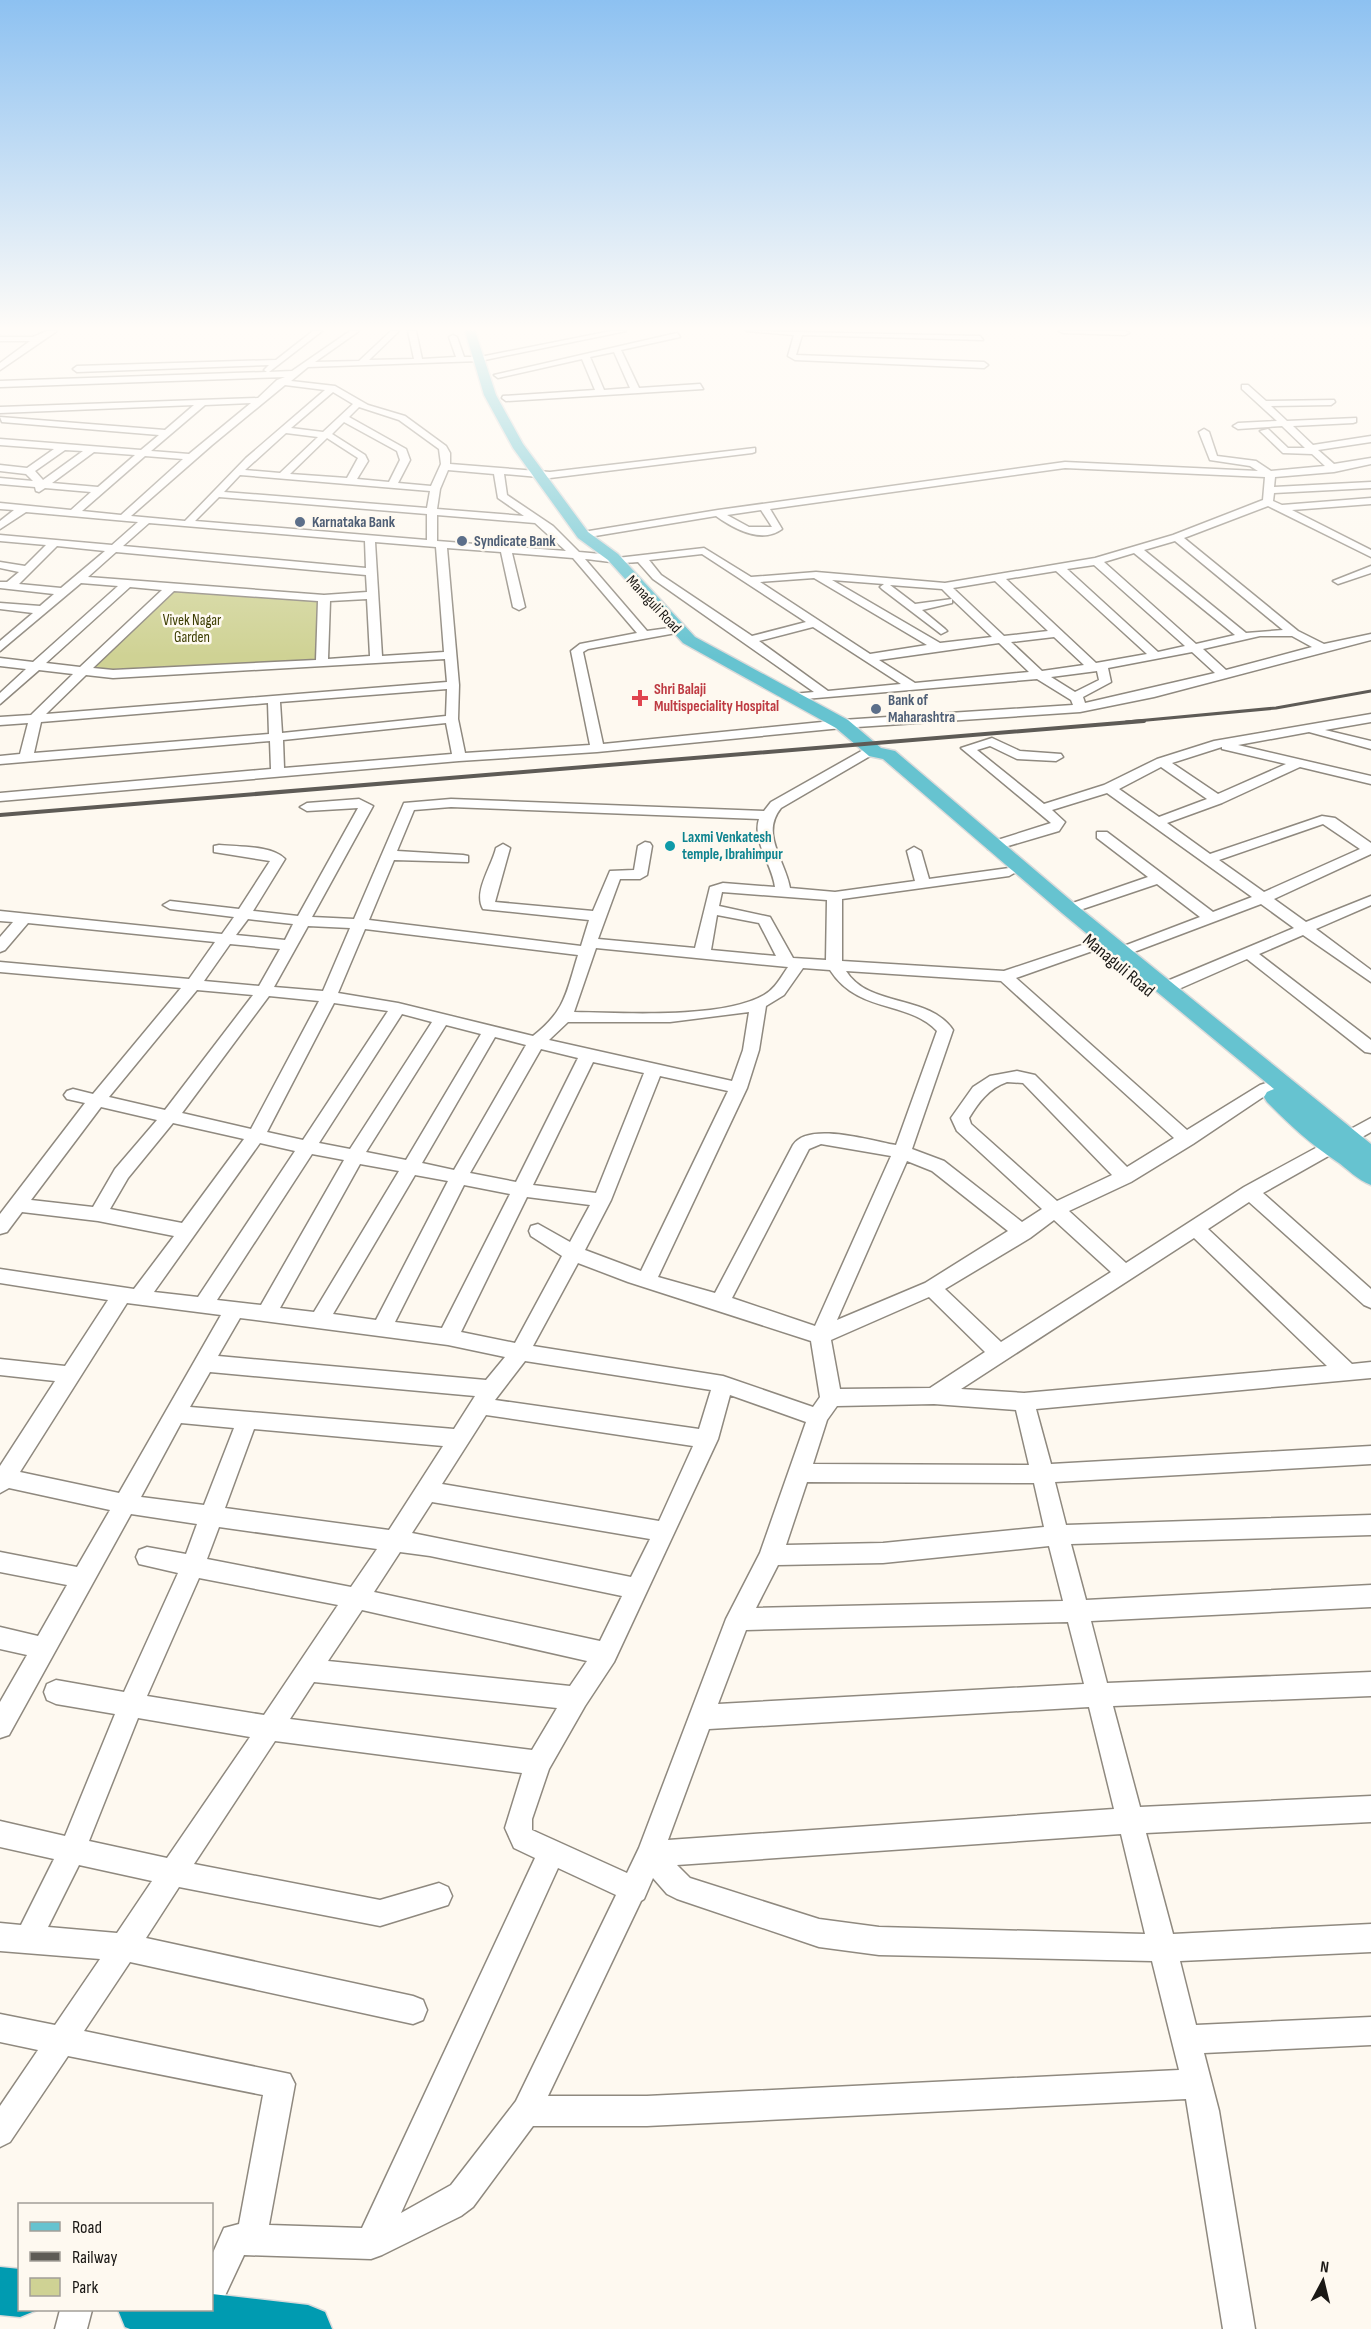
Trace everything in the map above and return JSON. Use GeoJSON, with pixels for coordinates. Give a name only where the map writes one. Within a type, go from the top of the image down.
{"type":"FeatureCollection","features":[{"type":"Feature","properties":{"kind":"highway"},"geometry":{"type":"LineString","coordinates":[[0,2291],[18,2293]]}},
{"type":"Feature","properties":{"kind":"highway"},"geometry":{"type":"LineString","coordinates":[[213,2307],[308,2329]]}},
{"type":"Feature","properties":{"kind":"main road","name":"Managuli Road"},"geometry":{"type":"LineString","coordinates":[[514,440],[565,499],[590,537]]}},
{"type":"Feature","properties":{"kind":"main road","name":"Managuli Road"},"geometry":{"type":"LineString","coordinates":[[526,440],[544,475],[574,524],[614,560],[676,630],[689,640],[842,724],[873,750],[889,755],[993,846],[1166,988],[1337,1141],[1345,1155],[1371,1176]]}},
{"type":"Feature","properties":{"kind":"main road","name":"Managuli Road"},"geometry":{"type":"LineString","coordinates":[[873,750],[872,755],[875,758],[1266,1089],[1337,1141],[1371,1157]]}},
{"type":"Feature","properties":{"kind":"street"},"geometry":{"type":"LineString","coordinates":[[0,526],[42,485],[104,440]]}},
{"type":"Feature","properties":{"kind":"street"},"geometry":{"type":"LineString","coordinates":[[74,513],[161,440]]}},
{"type":"Feature","properties":{"kind":"street"},"geometry":{"type":"LineString","coordinates":[[125,516],[212,440]]}},
{"type":"Feature","properties":{"kind":"street"},"geometry":{"type":"LineString","coordinates":[[187,524],[273,440]]}},
{"type":"Feature","properties":{"kind":"street"},"geometry":{"type":"LineString","coordinates":[[282,476],[322,440]]}},
{"type":"Feature","properties":{"kind":"street"},"geometry":{"type":"LineString","coordinates":[[334,440],[362,457],[363,461],[350,482]]}},
{"type":"Feature","properties":{"kind":"street"},"geometry":{"type":"LineString","coordinates":[[384,440],[401,449],[437,442]]}},
{"type":"Feature","properties":{"kind":"street"},"geometry":{"type":"LineString","coordinates":[[434,440],[446,451],[445,467],[435,489],[433,513],[453,685],[452,719],[459,757]]}},
{"type":"Feature","properties":{"kind":"street"},"geometry":{"type":"LineString","coordinates":[[1207,440],[1213,458],[1253,463],[1270,475]]}},
{"type":"Feature","properties":{"kind":"street"},"geometry":{"type":"LineString","coordinates":[[1274,440],[1286,452],[1371,440]]}},
{"type":"Feature","properties":{"kind":"street"},"geometry":{"type":"LineString","coordinates":[[1300,440],[1334,469]]}},
{"type":"Feature","properties":{"kind":"street"},"geometry":{"type":"LineString","coordinates":[[0,442],[190,457]]}},
{"type":"Feature","properties":{"kind":"street"},"geometry":{"type":"LineString","coordinates":[[3,482],[62,448]]}},
{"type":"Feature","properties":{"kind":"street"},"geometry":{"type":"LineString","coordinates":[[392,486],[405,460],[401,449]]}},
{"type":"Feature","properties":{"kind":"street"},"geometry":{"type":"LineString","coordinates":[[445,467],[544,475],[752,450]]}},
{"type":"Feature","properties":{"kind":"street"},"geometry":{"type":"LineString","coordinates":[[590,537],[718,513],[1065,465],[1270,475],[1308,473],[1371,461]]}},
{"type":"Feature","properties":{"kind":"street"},"geometry":{"type":"LineString","coordinates":[[0,468],[26,470],[42,485]]}},
{"type":"Feature","properties":{"kind":"street"},"geometry":{"type":"LineString","coordinates":[[238,472],[435,489]]}},
{"type":"Feature","properties":{"kind":"street"},"geometry":{"type":"LineString","coordinates":[[499,473],[502,496],[541,522],[576,555],[645,636]]}},
{"type":"Feature","properties":{"kind":"street"},"geometry":{"type":"LineString","coordinates":[[1308,473],[1359,516]]}},
{"type":"Feature","properties":{"kind":"street"},"geometry":{"type":"LineString","coordinates":[[1270,475],[1270,489],[1274,505],[1371,554]]}},
{"type":"Feature","properties":{"kind":"street"},"geometry":{"type":"LineString","coordinates":[[3,482],[100,490]]}},
{"type":"Feature","properties":{"kind":"street"},"geometry":{"type":"LineString","coordinates":[[1270,489],[1326,489],[1371,484]]}},
{"type":"Feature","properties":{"kind":"street"},"geometry":{"type":"LineString","coordinates":[[216,494],[574,524]]}},
{"type":"Feature","properties":{"kind":"street"},"geometry":{"type":"LineString","coordinates":[[748,580],[814,574],[945,586],[1096,561],[1137,550],[1274,505],[1371,501]]}},
{"type":"Feature","properties":{"kind":"street"},"geometry":{"type":"LineString","coordinates":[[0,506],[614,560],[704,551],[913,687]]}},
{"type":"Feature","properties":{"kind":"street"},"geometry":{"type":"LineString","coordinates":[[718,513],[743,531],[754,533],[777,530],[777,526],[764,507]]}},
{"type":"Feature","properties":{"kind":"street"},"geometry":{"type":"LineString","coordinates":[[0,647],[147,520]]}},
{"type":"Feature","properties":{"kind":"street"},"geometry":{"type":"LineString","coordinates":[[1177,537],[1294,633],[1322,648]]}},
{"type":"Feature","properties":{"kind":"street"},"geometry":{"type":"LineString","coordinates":[[0,538],[370,572]]}},
{"type":"Feature","properties":{"kind":"street"},"geometry":{"type":"LineString","coordinates":[[370,538],[376,660]]}},
{"type":"Feature","properties":{"kind":"street"},"geometry":{"type":"LineString","coordinates":[[5,586],[27,570],[55,543]]}},
{"type":"Feature","properties":{"kind":"street"},"geometry":{"type":"LineString","coordinates":[[1360,549],[1371,544]]}},
{"type":"Feature","properties":{"kind":"street"},"geometry":{"type":"LineString","coordinates":[[506,549],[519,607]]}},
{"type":"Feature","properties":{"kind":"street"},"geometry":{"type":"LineString","coordinates":[[1137,550],[1243,636]]}},
{"type":"Feature","properties":{"kind":"street"},"geometry":{"type":"LineString","coordinates":[[641,558],[657,578],[750,640],[826,695]]}},
{"type":"Feature","properties":{"kind":"street"},"geometry":{"type":"LineString","coordinates":[[1096,561],[1225,675]]}},
{"type":"Feature","properties":{"kind":"street"},"geometry":{"type":"LineString","coordinates":[[0,565],[27,570]]}},
{"type":"Feature","properties":{"kind":"street"},"geometry":{"type":"LineString","coordinates":[[1058,567],[1156,656]]}},
{"type":"Feature","properties":{"kind":"street"},"geometry":{"type":"LineString","coordinates":[[1338,581],[1371,569]]}},
{"type":"Feature","properties":{"kind":"street"},"geometry":{"type":"LineString","coordinates":[[814,574],[938,647]]}},
{"type":"Feature","properties":{"kind":"street"},"geometry":{"type":"LineString","coordinates":[[842,576],[860,583],[936,592],[948,601],[985,643]]}},
{"type":"Feature","properties":{"kind":"street"},"geometry":{"type":"LineString","coordinates":[[998,578],[1098,667],[1106,682],[1077,702]]}},
{"type":"Feature","properties":{"kind":"street"},"geometry":{"type":"LineString","coordinates":[[79,579],[324,598],[373,595]]}},
{"type":"Feature","properties":{"kind":"street"},"geometry":{"type":"LineString","coordinates":[[0,700],[127,584]]}},
{"type":"Feature","properties":{"kind":"street"},"geometry":{"type":"LineString","coordinates":[[5,586],[64,592]]}},
{"type":"Feature","properties":{"kind":"street"},"geometry":{"type":"LineString","coordinates":[[886,586],[941,632]]}},
{"type":"Feature","properties":{"kind":"street"},"geometry":{"type":"LineString","coordinates":[[945,586],[1039,675],[1077,702]]}},
{"type":"Feature","properties":{"kind":"street"},"geometry":{"type":"LineString","coordinates":[[26,758],[36,716],[171,587]]}},
{"type":"Feature","properties":{"kind":"street"},"geometry":{"type":"LineString","coordinates":[[322,663],[324,598]]}},
{"type":"Feature","properties":{"kind":"street"},"geometry":{"type":"LineString","coordinates":[[914,608],[948,601]]}},
{"type":"Feature","properties":{"kind":"street"},"geometry":{"type":"LineString","coordinates":[[0,606],[42,610]]}},
{"type":"Feature","properties":{"kind":"street"},"geometry":{"type":"LineString","coordinates":[[750,640],[816,624]]}},
{"type":"Feature","properties":{"kind":"street"},"geometry":{"type":"LineString","coordinates":[[0,629],[17,632]]}},
{"type":"Feature","properties":{"kind":"street"},"geometry":{"type":"LineString","coordinates":[[597,748],[577,651],[584,646],[676,630]]}},
{"type":"Feature","properties":{"kind":"street"},"geometry":{"type":"LineString","coordinates":[[868,658],[938,647],[1059,633]]}},
{"type":"Feature","properties":{"kind":"street"},"geometry":{"type":"LineString","coordinates":[[796,697],[1039,675],[1156,656],[1260,633],[1294,633]]}},
{"type":"Feature","properties":{"kind":"street"},"geometry":{"type":"LineString","coordinates":[[0,797],[459,757],[597,748],[1077,702],[1225,675],[1322,648],[1371,638]]}},
{"type":"Feature","properties":{"kind":"street"},"geometry":{"type":"LineString","coordinates":[[0,662],[113,674],[450,655]]}},
{"type":"Feature","properties":{"kind":"street"},"geometry":{"type":"LineString","coordinates":[[0,721],[36,716],[453,685]]}},
{"type":"Feature","properties":{"kind":"street"},"geometry":{"type":"LineString","coordinates":[[274,700],[278,773]]}},
{"type":"Feature","properties":{"kind":"street"},"geometry":{"type":"LineString","coordinates":[[1041,809],[1108,788],[1162,762],[1219,744],[1371,718]]}},
{"type":"Feature","properties":{"kind":"street"},"geometry":{"type":"LineString","coordinates":[[0,760],[276,737],[452,719]]}},
{"type":"Feature","properties":{"kind":"street"},"geometry":{"type":"LineString","coordinates":[[1308,730],[1371,745]]}},
{"type":"Feature","properties":{"kind":"street"},"geometry":{"type":"LineString","coordinates":[[993,846],[1058,825],[967,748],[992,741],[1017,755],[1056,757]]}},
{"type":"Feature","properties":{"kind":"street"},"geometry":{"type":"LineString","coordinates":[[1219,744],[1371,780]]}},
{"type":"Feature","properties":{"kind":"street"},"geometry":{"type":"LineString","coordinates":[[783,892],[778,866],[765,846],[766,815],[776,805],[873,750]]}},
{"type":"Feature","properties":{"kind":"street"},"geometry":{"type":"LineString","coordinates":[[1162,762],[1217,800]]}},
{"type":"Feature","properties":{"kind":"street"},"geometry":{"type":"LineString","coordinates":[[1158,822],[1217,800],[1298,763]]}},
{"type":"Feature","properties":{"kind":"street"},"geometry":{"type":"LineString","coordinates":[[1108,788],[1263,897],[1371,977]]}},
{"type":"Feature","properties":{"kind":"street"},"geometry":{"type":"LineString","coordinates":[[98,1214],[121,1174],[169,1116],[263,993],[366,806],[359,803],[307,807]]}},
{"type":"Feature","properties":{"kind":"street"},"geometry":{"type":"LineString","coordinates":[[638,1589],[430,1546],[125,1504],[5,1470],[71,1375],[131,1295],[186,1232],[256,1136],[329,997],[362,924],[406,810],[415,804],[518,805],[766,815]]}},
{"type":"Feature","properties":{"kind":"street"},"geometry":{"type":"LineString","coordinates":[[1209,859],[1322,820],[1330,821],[1371,850]]}},
{"type":"Feature","properties":{"kind":"street"},"geometry":{"type":"LineString","coordinates":[[1102,835],[1211,918]]}},
{"type":"Feature","properties":{"kind":"street"},"geometry":{"type":"LineString","coordinates":[[382,1328],[459,1177],[536,1042],[564,1017],[598,916],[615,874],[640,874],[645,846]]}},
{"type":"Feature","properties":{"kind":"street"},"geometry":{"type":"LineString","coordinates":[[503,848],[502,862],[487,896],[488,906],[598,916]]}},
{"type":"Feature","properties":{"kind":"street"},"geometry":{"type":"LineString","coordinates":[[0,1227],[98,1100],[192,986],[245,912],[278,859],[219,849]]}},
{"type":"Feature","properties":{"kind":"street"},"geometry":{"type":"LineString","coordinates":[[1121,952],[1263,897],[1371,850]]}},
{"type":"Feature","properties":{"kind":"street"},"geometry":{"type":"LineString","coordinates":[[914,851],[923,882]]}},
{"type":"Feature","properties":{"kind":"street"},"geometry":{"type":"LineString","coordinates":[[388,855],[463,859]]}},
{"type":"Feature","properties":{"kind":"street"},"geometry":{"type":"LineString","coordinates":[[702,954],[714,892],[723,887],[835,896],[923,882],[1009,872]]}},
{"type":"Feature","properties":{"kind":"street"},"geometry":{"type":"LineString","coordinates":[[1069,909],[1159,878]]}},
{"type":"Feature","properties":{"kind":"street"},"geometry":{"type":"LineString","coordinates":[[213,2286],[235,2239],[371,2244],[456,2200],[474,2182],[526,2111],[635,1890],[738,1619],[771,1555],[818,1417],[831,1398],[820,1335],[902,1152],[945,1030],[937,1021],[871,998],[847,981],[835,966],[835,896]]}},
{"type":"Feature","properties":{"kind":"street"},"geometry":{"type":"LineString","coordinates":[[1166,988],[1371,900]]}},
{"type":"Feature","properties":{"kind":"street"},"geometry":{"type":"LineString","coordinates":[[171,905],[245,912],[303,921],[362,924],[588,947],[835,966],[1005,976],[1095,945]]}},
{"type":"Feature","properties":{"kind":"street"},"geometry":{"type":"LineString","coordinates":[[711,909],[765,920],[792,963]]}},
{"type":"Feature","properties":{"kind":"street"},"geometry":{"type":"LineString","coordinates":[[0,916],[288,945]]}},
{"type":"Feature","properties":{"kind":"street"},"geometry":{"type":"LineString","coordinates":[[0,946],[24,919]]}},
{"type":"Feature","properties":{"kind":"street"},"geometry":{"type":"LineString","coordinates":[[1249,953],[1371,1048]]}},
{"type":"Feature","properties":{"kind":"street"},"geometry":{"type":"LineString","coordinates":[[564,1017],[670,1017],[742,1009],[772,996],[792,963]]}},
{"type":"Feature","properties":{"kind":"street"},"geometry":{"type":"LineString","coordinates":[[0,967],[263,993],[329,997],[398,1008],[588,1055],[738,1088]]}},
{"type":"Feature","properties":{"kind":"street"},"geometry":{"type":"LineString","coordinates":[[1005,976],[1187,1140]]}},
{"type":"Feature","properties":{"kind":"street"},"geometry":{"type":"LineString","coordinates":[[647,1279],[738,1088],[751,1050],[758,1004]]}},
{"type":"Feature","properties":{"kind":"street"},"geometry":{"type":"LineString","coordinates":[[204,1304],[305,1146],[398,1008]]}},
{"type":"Feature","properties":{"kind":"street"},"geometry":{"type":"LineString","coordinates":[[267,1313],[355,1156],[442,1019]]}},
{"type":"Feature","properties":{"kind":"street"},"geometry":{"type":"LineString","coordinates":[[320,1320],[408,1167],[491,1031]]}},
{"type":"Feature","properties":{"kind":"street"},"geometry":{"type":"LineString","coordinates":[[448,1337],[524,1190],[588,1055]]}},
{"type":"Feature","properties":{"kind":"street"},"geometry":{"type":"LineString","coordinates":[[0,2132],[393,1542],[485,1398],[520,1352],[572,1253],[603,1200],[654,1069]]}},
{"type":"Feature","properties":{"kind":"street"},"geometry":{"type":"LineString","coordinates":[[1125,1177],[1029,1079],[1004,1077],[976,1092],[960,1118],[960,1123],[1125,1273]]}},
{"type":"Feature","properties":{"kind":"street"},"geometry":{"type":"LineString","coordinates":[[538,1231],[572,1253],[719,1304],[786,1322],[820,1335],[932,1288],[1023,1233],[1057,1209],[1125,1177],[1266,1089]]}},
{"type":"Feature","properties":{"kind":"street"},"geometry":{"type":"LineString","coordinates":[[73,1095],[256,1136],[524,1190],[603,1200]]}},
{"type":"Feature","properties":{"kind":"street"},"geometry":{"type":"LineString","coordinates":[[934,1396],[1250,1192],[1337,1141],[1371,1124]]}},
{"type":"Feature","properties":{"kind":"street"},"geometry":{"type":"LineString","coordinates":[[719,1304],[802,1145],[808,1140],[821,1138],[902,1152],[938,1166],[1023,1233]]}},
{"type":"Feature","properties":{"kind":"street"},"geometry":{"type":"LineString","coordinates":[[1250,1192],[1371,1300]]}},
{"type":"Feature","properties":{"kind":"street"},"geometry":{"type":"LineString","coordinates":[[18,1205],[98,1214],[186,1232]]}},
{"type":"Feature","properties":{"kind":"street"},"geometry":{"type":"LineString","coordinates":[[1194,1227],[1346,1371]]}},
{"type":"Feature","properties":{"kind":"street"},"geometry":{"type":"LineString","coordinates":[[0,1276],[448,1337],[520,1352],[723,1384],[818,1417]]}},
{"type":"Feature","properties":{"kind":"street"},"geometry":{"type":"LineString","coordinates":[[932,1288],[999,1353]]}},
{"type":"Feature","properties":{"kind":"street"},"geometry":{"type":"LineString","coordinates":[[2,1720],[235,1308]]}},
{"type":"Feature","properties":{"kind":"street"},"geometry":{"type":"LineString","coordinates":[[204,1363],[485,1398],[707,1439]]}},
{"type":"Feature","properties":{"kind":"street"},"geometry":{"type":"LineString","coordinates":[[0,1367],[71,1375]]}},
{"type":"Feature","properties":{"kind":"street"},"geometry":{"type":"LineString","coordinates":[[831,1398],[934,1396],[1024,1402],[1371,1370]]}},
{"type":"Feature","properties":{"kind":"street"},"geometry":{"type":"LineString","coordinates":[[635,1890],[523,1839],[518,1828],[538,1763],[576,1698],[606,1654],[665,1532],[707,1439],[723,1384]]}},
{"type":"Feature","properties":{"kind":"street"},"geometry":{"type":"LineString","coordinates":[[1024,1402],[1059,1534],[1128,1821],[1204,2111],[1239,2329]]}},
{"type":"Feature","properties":{"kind":"street"},"geometry":{"type":"LineString","coordinates":[[175,1414],[459,1438]]}},
{"type":"Feature","properties":{"kind":"street"},"geometry":{"type":"LineString","coordinates":[[28,1939],[73,1849],[131,1704],[193,1566],[247,1420]]}},
{"type":"Feature","properties":{"kind":"street"},"geometry":{"type":"LineString","coordinates":[[800,1473],[1042,1474],[1371,1455]]}},
{"type":"Feature","properties":{"kind":"street"},"geometry":{"type":"LineString","coordinates":[[425,1491],[665,1532]]}},
{"type":"Feature","properties":{"kind":"street"},"geometry":{"type":"LineString","coordinates":[[771,1555],[883,1553],[1059,1534],[1371,1525]]}},
{"type":"Feature","properties":{"kind":"street"},"geometry":{"type":"LineString","coordinates":[[147,1557],[354,1598],[606,1654]]}},
{"type":"Feature","properties":{"kind":"street"},"geometry":{"type":"LineString","coordinates":[[0,1563],[83,1578]]}},
{"type":"Feature","properties":{"kind":"street"},"geometry":{"type":"LineString","coordinates":[[738,1619],[1078,1611],[1371,1596]]}},
{"type":"Feature","properties":{"kind":"street"},"geometry":{"type":"LineString","coordinates":[[0,1638],[44,1648]]}},
{"type":"Feature","properties":{"kind":"street"},"geometry":{"type":"LineString","coordinates":[[308,1670],[576,1698]]}},
{"type":"Feature","properties":{"kind":"street"},"geometry":{"type":"LineString","coordinates":[[703,1716],[1098,1695],[1371,1684]]}},
{"type":"Feature","properties":{"kind":"street"},"geometry":{"type":"LineString","coordinates":[[56,1692],[269,1728],[538,1763]]}},
{"type":"Feature","properties":{"kind":"street"},"geometry":{"type":"LineString","coordinates":[[650,1854],[1128,1821],[1371,1809]]}},
{"type":"Feature","properties":{"kind":"street"},"geometry":{"type":"LineString","coordinates":[[0,1834],[173,1873],[380,1913],[439,1896]]}},
{"type":"Feature","properties":{"kind":"street"},"geometry":{"type":"LineString","coordinates":[[371,2244],[551,1853]]}},
{"type":"Feature","properties":{"kind":"street"},"geometry":{"type":"LineString","coordinates":[[650,1854],[676,1885],[686,1890],[819,1933],[879,1941],[941,1945],[1162,1948],[1371,1938]]}},
{"type":"Feature","properties":{"kind":"street"},"geometry":{"type":"LineString","coordinates":[[0,1937],[125,1947],[413,2010]]}},
{"type":"Feature","properties":{"kind":"street"},"geometry":{"type":"LineString","coordinates":[[0,2028],[62,2038],[280,2084],[251,2240]]}},
{"type":"Feature","properties":{"kind":"street"},"geometry":{"type":"LineString","coordinates":[[1185,2040],[1371,2031]]}},
{"type":"Feature","properties":{"kind":"street"},"geometry":{"type":"LineString","coordinates":[[526,2111],[647,2111],[1197,2084]]}},
{"type":"Feature","properties":{"kind":"street"},"geometry":{"type":"LineString","coordinates":[[71,2329],[76,2311]]}},
{"type":"Feature","properties":{"kind":"green space","name":"Vivek Nagar Garden"},"geometry":{"type":"Polygon","coordinates":[[[175,590],[319,600],[318,660],[90,670],[175,590]]]}},
{"type":"Feature","properties":{"kind":"railway"},"geometry":{"type":"LineString","coordinates":[[1126,722],[1276,708],[1371,691]]}},
{"type":"Feature","properties":{"kind":"railway"},"geometry":{"type":"LineString","coordinates":[[0,815],[1144,721]]}},
{"type":"Feature","properties":{"kind":"place","name":"Karnataka Bank"},"geometry":{"type":"Point","coordinates":[300,522]}},
{"type":"Feature","properties":{"kind":"place","name":"Syndicate Bank"},"geometry":{"type":"Point","coordinates":[462,541]}},
{"type":"Feature","properties":{"kind":"place","name":"Shri Balaji Multispeciality Hospital"},"geometry":{"type":"Point","coordinates":[640,698]}},
{"type":"Feature","properties":{"kind":"place","name":"Bank of Maharashtra"},"geometry":{"type":"Point","coordinates":[876,709]}},
{"type":"Feature","properties":{"kind":"place","name":"Laxmi Venkatesh temple, Ibrahimpur"},"geometry":{"type":"Point","coordinates":[670,846]}}]}
